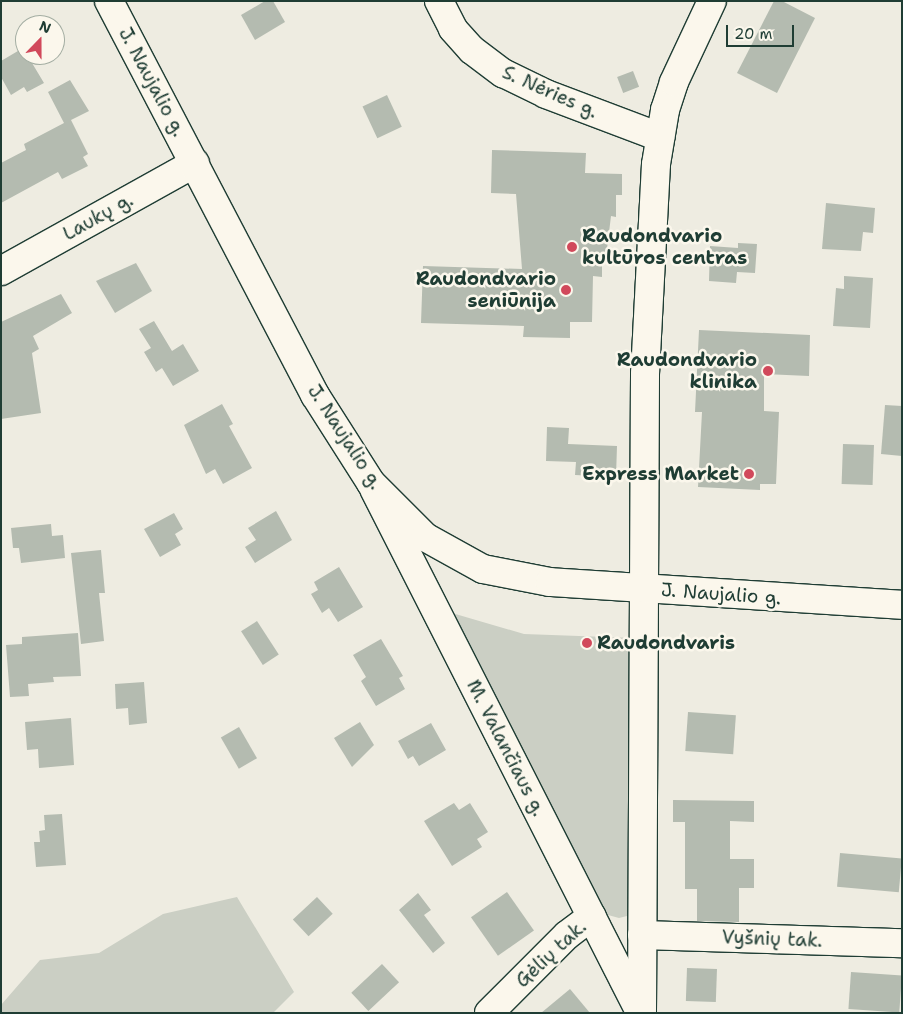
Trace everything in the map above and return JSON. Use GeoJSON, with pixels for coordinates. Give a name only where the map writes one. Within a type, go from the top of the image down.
{"type":"FeatureCollection","features":[{"type":"Feature","properties":{"kind":"street","name":"J. Naujalio g."},"geometry":{"type":"LineString","coordinates":[[109,1],[315,395],[371,483],[425,537],[483,569],[550,582],[902,605]]}},
{"type":"Feature","properties":{"kind":"street","name":"S. Nėries g."},"geometry":{"type":"LineString","coordinates":[[439,1],[453,29],[472,50],[503,73],[546,94],[660,137]]}},
{"type":"Feature","properties":{"kind":"street"},"geometry":{"type":"LineString","coordinates":[[641,1013],[646,374],[660,137],[674,82],[712,1]]}},
{"type":"Feature","properties":{"kind":"street","name":"Laukų g."},"geometry":{"type":"LineString","coordinates":[[1,271],[195,163]]}},
{"type":"Feature","properties":{"kind":"street","name":"M. Valančiaus g."},"geometry":{"type":"LineString","coordinates":[[371,483],[641,1013]]}},
{"type":"Feature","properties":{"kind":"street","name":"Gėlių tak."},"geometry":{"type":"LineString","coordinates":[[489,1013],[567,935],[592,916]]}},
{"type":"Feature","properties":{"kind":"street","name":"Vyšnių tak."},"geometry":{"type":"LineString","coordinates":[[642,934],[902,943]]}},
{"type":"Feature","properties":{"kind":"shaded area"},"geometry":{"type":"Polygon","coordinates":[[[452,613],[524,634],[634,638],[631,907],[627,916],[619,918],[608,915],[593,899],[452,613]]]}},
{"type":"Feature","properties":{"kind":"shaded area"},"geometry":{"type":"Polygon","coordinates":[[[237,897],[294,992],[273,1013],[1,1013],[1,1005],[40,960],[99,953],[163,914],[237,897]]]}},
{"type":"Feature","properties":{"kind":"building"},"geometry":{"type":"Polygon","coordinates":[[[265,1],[273,1],[285,22],[255,40],[241,15],[265,1]]]}},
{"type":"Feature","properties":{"kind":"building"},"geometry":{"type":"Polygon","coordinates":[[[774,1],[782,1],[815,18],[777,93],[737,73],[774,1]]]}},
{"type":"Feature","properties":{"kind":"building"},"geometry":{"type":"Polygon","coordinates":[[[15,53],[15,65],[33,65],[44,83],[27,92],[24,87],[11,95],[1,77],[1,61],[15,53]]]}},
{"type":"Feature","properties":{"kind":"building"},"geometry":{"type":"Polygon","coordinates":[[[633,71],[639,87],[623,93],[617,77],[633,71]]]}},
{"type":"Feature","properties":{"kind":"building"},"geometry":{"type":"Polygon","coordinates":[[[70,80],[89,111],[71,120],[88,154],[83,157],[88,166],[62,179],[58,172],[1,203],[1,163],[26,150],[24,144],[64,123],[48,92],[70,80]]]}},
{"type":"Feature","properties":{"kind":"building"},"geometry":{"type":"Polygon","coordinates":[[[387,95],[402,127],[377,138],[363,106],[387,95]]]}},
{"type":"Feature","properties":{"kind":"building"},"geometry":{"type":"Polygon","coordinates":[[[492,150],[586,153],[585,173],[622,174],[622,195],[616,195],[616,217],[611,216],[606,257],[602,257],[602,277],[593,276],[592,322],[570,322],[570,338],[523,337],[524,326],[421,323],[423,266],[522,269],[516,194],[491,193],[492,150]]]}},
{"type":"Feature","properties":{"kind":"building"},"geometry":{"type":"Polygon","coordinates":[[[826,203],[875,208],[873,233],[863,232],[861,251],[822,249],[826,203]]]}},
{"type":"Feature","properties":{"kind":"building"},"geometry":{"type":"Polygon","coordinates":[[[738,243],[757,244],[755,273],[737,272],[736,283],[709,281],[710,246],[738,248],[738,243]]]}},
{"type":"Feature","properties":{"kind":"building"},"geometry":{"type":"Polygon","coordinates":[[[136,263],[152,291],[115,313],[96,281],[136,263]]]}},
{"type":"Feature","properties":{"kind":"building"},"geometry":{"type":"Polygon","coordinates":[[[844,276],[873,278],[870,328],[833,326],[836,288],[844,289],[844,276]]]}},
{"type":"Feature","properties":{"kind":"building"},"geometry":{"type":"Polygon","coordinates":[[[61,294],[72,313],[33,336],[39,349],[32,353],[41,413],[1,419],[1,322],[61,294]]]}},
{"type":"Feature","properties":{"kind":"building"},"geometry":{"type":"Polygon","coordinates":[[[154,321],[172,351],[183,344],[199,371],[173,386],[162,368],[156,372],[144,352],[151,348],[139,329],[154,321]]]}},
{"type":"Feature","properties":{"kind":"building"},"geometry":{"type":"Polygon","coordinates":[[[699,330],[810,335],[809,376],[764,374],[764,411],[779,412],[776,484],[760,484],[760,490],[698,487],[702,412],[695,412],[699,330]]]}},
{"type":"Feature","properties":{"kind":"building"},"geometry":{"type":"Polygon","coordinates":[[[222,404],[233,424],[229,426],[252,468],[223,484],[215,469],[206,474],[184,425],[222,404]]]}},
{"type":"Feature","properties":{"kind":"building"},"geometry":{"type":"Polygon","coordinates":[[[885,405],[902,406],[902,456],[881,454],[885,405]]]}},
{"type":"Feature","properties":{"kind":"building"},"geometry":{"type":"Polygon","coordinates":[[[547,427],[569,428],[568,444],[617,446],[616,477],[575,475],[576,462],[546,461],[547,427]]]}},
{"type":"Feature","properties":{"kind":"building"},"geometry":{"type":"Polygon","coordinates":[[[843,444],[874,445],[873,485],[842,484],[843,444]]]}},
{"type":"Feature","properties":{"kind":"building"},"geometry":{"type":"Polygon","coordinates":[[[276,511],[292,540],[255,563],[245,547],[256,540],[248,528],[276,511]]]}},
{"type":"Feature","properties":{"kind":"building"},"geometry":{"type":"Polygon","coordinates":[[[174,513],[183,529],[175,534],[181,545],[160,557],[144,529],[174,513]]]}},
{"type":"Feature","properties":{"kind":"building"},"geometry":{"type":"Polygon","coordinates":[[[51,524],[52,536],[63,535],[65,558],[21,563],[19,548],[13,548],[11,528],[51,524]]]}},
{"type":"Feature","properties":{"kind":"building"},"geometry":{"type":"Polygon","coordinates":[[[101,550],[105,593],[99,593],[104,641],[81,644],[71,553],[101,550]]]}},
{"type":"Feature","properties":{"kind":"building"},"geometry":{"type":"Polygon","coordinates":[[[339,567],[363,607],[338,622],[329,608],[322,613],[311,594],[318,590],[314,582],[339,567]]]}},
{"type":"Feature","properties":{"kind":"building"},"geometry":{"type":"Polygon","coordinates":[[[257,621],[279,655],[263,665],[241,631],[257,621]]]}},
{"type":"Feature","properties":{"kind":"building"},"geometry":{"type":"Polygon","coordinates":[[[78,633],[81,676],[53,677],[54,682],[28,684],[29,696],[10,697],[6,645],[22,644],[22,637],[78,633]]]}},
{"type":"Feature","properties":{"kind":"building"},"geometry":{"type":"Polygon","coordinates":[[[381,639],[403,676],[399,678],[405,689],[376,706],[361,681],[366,677],[353,655],[381,639]]]}},
{"type":"Feature","properties":{"kind":"building"},"geometry":{"type":"Polygon","coordinates":[[[144,682],[147,723],[129,725],[128,708],[116,709],[115,684],[144,682]]]}},
{"type":"Feature","properties":{"kind":"building"},"geometry":{"type":"Polygon","coordinates":[[[688,712],[736,715],[733,754],[685,751],[688,712]]]}},
{"type":"Feature","properties":{"kind":"building"},"geometry":{"type":"Polygon","coordinates":[[[71,718],[74,765],[39,768],[38,749],[27,750],[25,722],[71,718]]]}},
{"type":"Feature","properties":{"kind":"building"},"geometry":{"type":"Polygon","coordinates":[[[360,722],[374,745],[352,767],[334,738],[360,722]]]}},
{"type":"Feature","properties":{"kind":"building"},"geometry":{"type":"Polygon","coordinates":[[[431,723],[446,750],[419,766],[413,756],[408,759],[398,741],[431,723]]]}},
{"type":"Feature","properties":{"kind":"building"},"geometry":{"type":"Polygon","coordinates":[[[239,727],[257,758],[239,769],[221,738],[239,727]]]}},
{"type":"Feature","properties":{"kind":"building"},"geometry":{"type":"Polygon","coordinates":[[[673,800],[754,801],[754,822],[730,821],[730,859],[754,859],[754,888],[739,888],[739,922],[697,921],[697,889],[685,889],[685,822],[673,822],[673,800]]]}},
{"type":"Feature","properties":{"kind":"building"},"geometry":{"type":"Polygon","coordinates":[[[454,803],[459,810],[470,803],[488,832],[477,839],[482,847],[452,866],[424,821],[454,803]]]}},
{"type":"Feature","properties":{"kind":"building"},"geometry":{"type":"Polygon","coordinates":[[[62,814],[66,865],[36,867],[34,842],[40,842],[39,831],[45,830],[44,815],[62,814]]]}},
{"type":"Feature","properties":{"kind":"building"},"geometry":{"type":"Polygon","coordinates":[[[840,853],[902,858],[899,892],[837,887],[840,853]]]}},
{"type":"Feature","properties":{"kind":"building"},"geometry":{"type":"Polygon","coordinates":[[[507,892],[534,931],[498,956],[471,917],[507,892]]]}},
{"type":"Feature","properties":{"kind":"building"},"geometry":{"type":"Polygon","coordinates":[[[418,893],[431,910],[424,915],[445,943],[433,953],[399,910],[418,893]]]}},
{"type":"Feature","properties":{"kind":"building"},"geometry":{"type":"Polygon","coordinates":[[[317,897],[333,914],[309,936],[293,920],[317,897]]]}},
{"type":"Feature","properties":{"kind":"building"},"geometry":{"type":"Polygon","coordinates":[[[382,964],[399,982],[368,1011],[351,993],[382,964]]]}},
{"type":"Feature","properties":{"kind":"building"},"geometry":{"type":"Polygon","coordinates":[[[687,968],[717,969],[716,1002],[686,1001],[687,968]]]}},
{"type":"Feature","properties":{"kind":"building"},"geometry":{"type":"Polygon","coordinates":[[[851,972],[902,976],[899,1012],[848,1009],[851,972]]]}},
{"type":"Feature","properties":{"kind":"building"},"geometry":{"type":"Polygon","coordinates":[[[570,989],[590,1013],[541,1013],[570,989]]]}},
{"type":"Feature","properties":{"kind":"place","name":"Raudondvario kultūros centras"},"geometry":{"type":"Point","coordinates":[572,247]}},
{"type":"Feature","properties":{"kind":"place","name":"Raudondvario seniūnija"},"geometry":{"type":"Point","coordinates":[566,290]}},
{"type":"Feature","properties":{"kind":"place","name":"Raudondvario klinika"},"geometry":{"type":"Point","coordinates":[768,371]}},
{"type":"Feature","properties":{"kind":"place","name":"Express Market"},"geometry":{"type":"Point","coordinates":[749,474]}},
{"type":"Feature","properties":{"kind":"place","name":"Raudondvaris"},"geometry":{"type":"Point","coordinates":[587,643]}}]}
